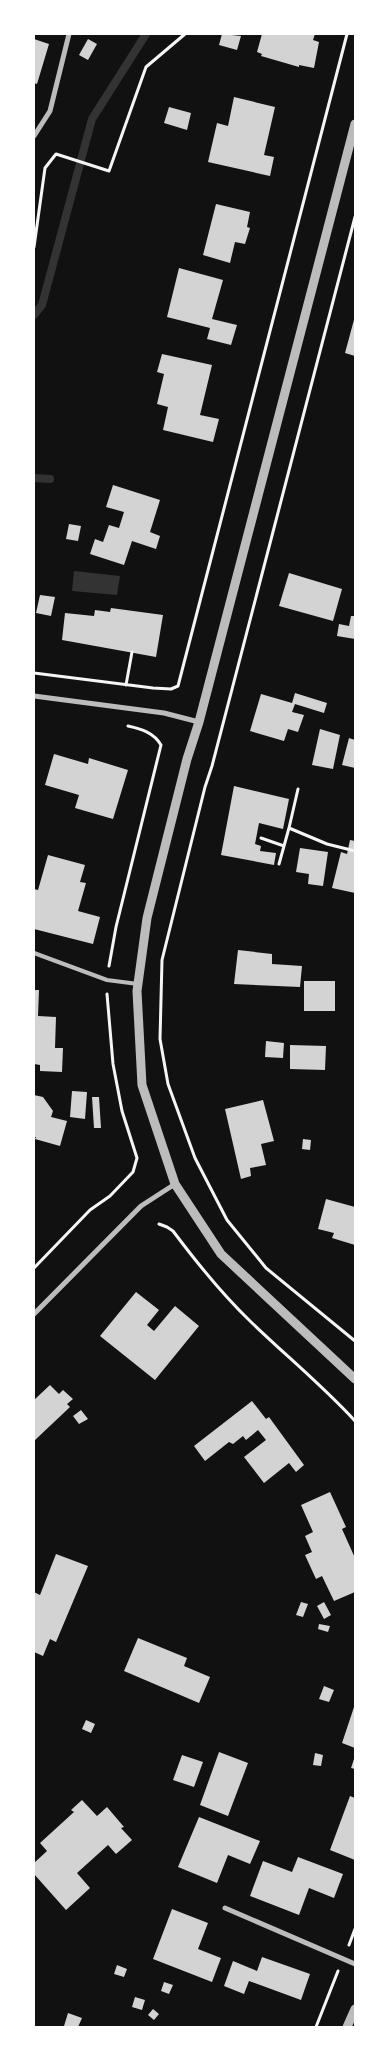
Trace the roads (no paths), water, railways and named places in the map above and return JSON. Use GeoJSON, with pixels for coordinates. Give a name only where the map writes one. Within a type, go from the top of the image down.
{"type":"FeatureCollection","features":[{"type":"Feature","properties":{"kind":"street"},"geometry":{"type":"LineString","coordinates":[[34,136],[50,111],[70,34]]}},
{"type":"Feature","properties":{"kind":"street"},"geometry":{"type":"LineString","coordinates":[[355,124],[199,722],[187,759],[147,918],[138,984],[142,1085],[175,1184],[221,1254],[355,1379]]}},
{"type":"Feature","properties":{"kind":"street"},"geometry":{"type":"LineString","coordinates":[[34,696],[164,713],[199,722]]}},
{"type":"Feature","properties":{"kind":"street"},"geometry":{"type":"LineString","coordinates":[[34,1314],[141,1206],[175,1184]]}},
{"type":"Feature","properties":{"kind":"street"},"geometry":{"type":"LineString","coordinates":[[225,1908],[355,1964]]}},
{"type":"Feature","properties":{"kind":"street"},"geometry":{"type":"LineString","coordinates":[[348,2027],[355,2009]]}},
{"type":"Feature","properties":{"kind":"lane"},"geometry":{"type":"LineString","coordinates":[[34,953],[106,980],[138,984]]}},
{"type":"Feature","properties":{"kind":"waterway"},"geometry":{"type":"LineString","coordinates":[[34,315],[42,305],[92,119],[146,34]]}},
{"type":"Feature","properties":{"kind":"waterway"},"geometry":{"type":"LineString","coordinates":[[34,478],[50,479]]}}]}
